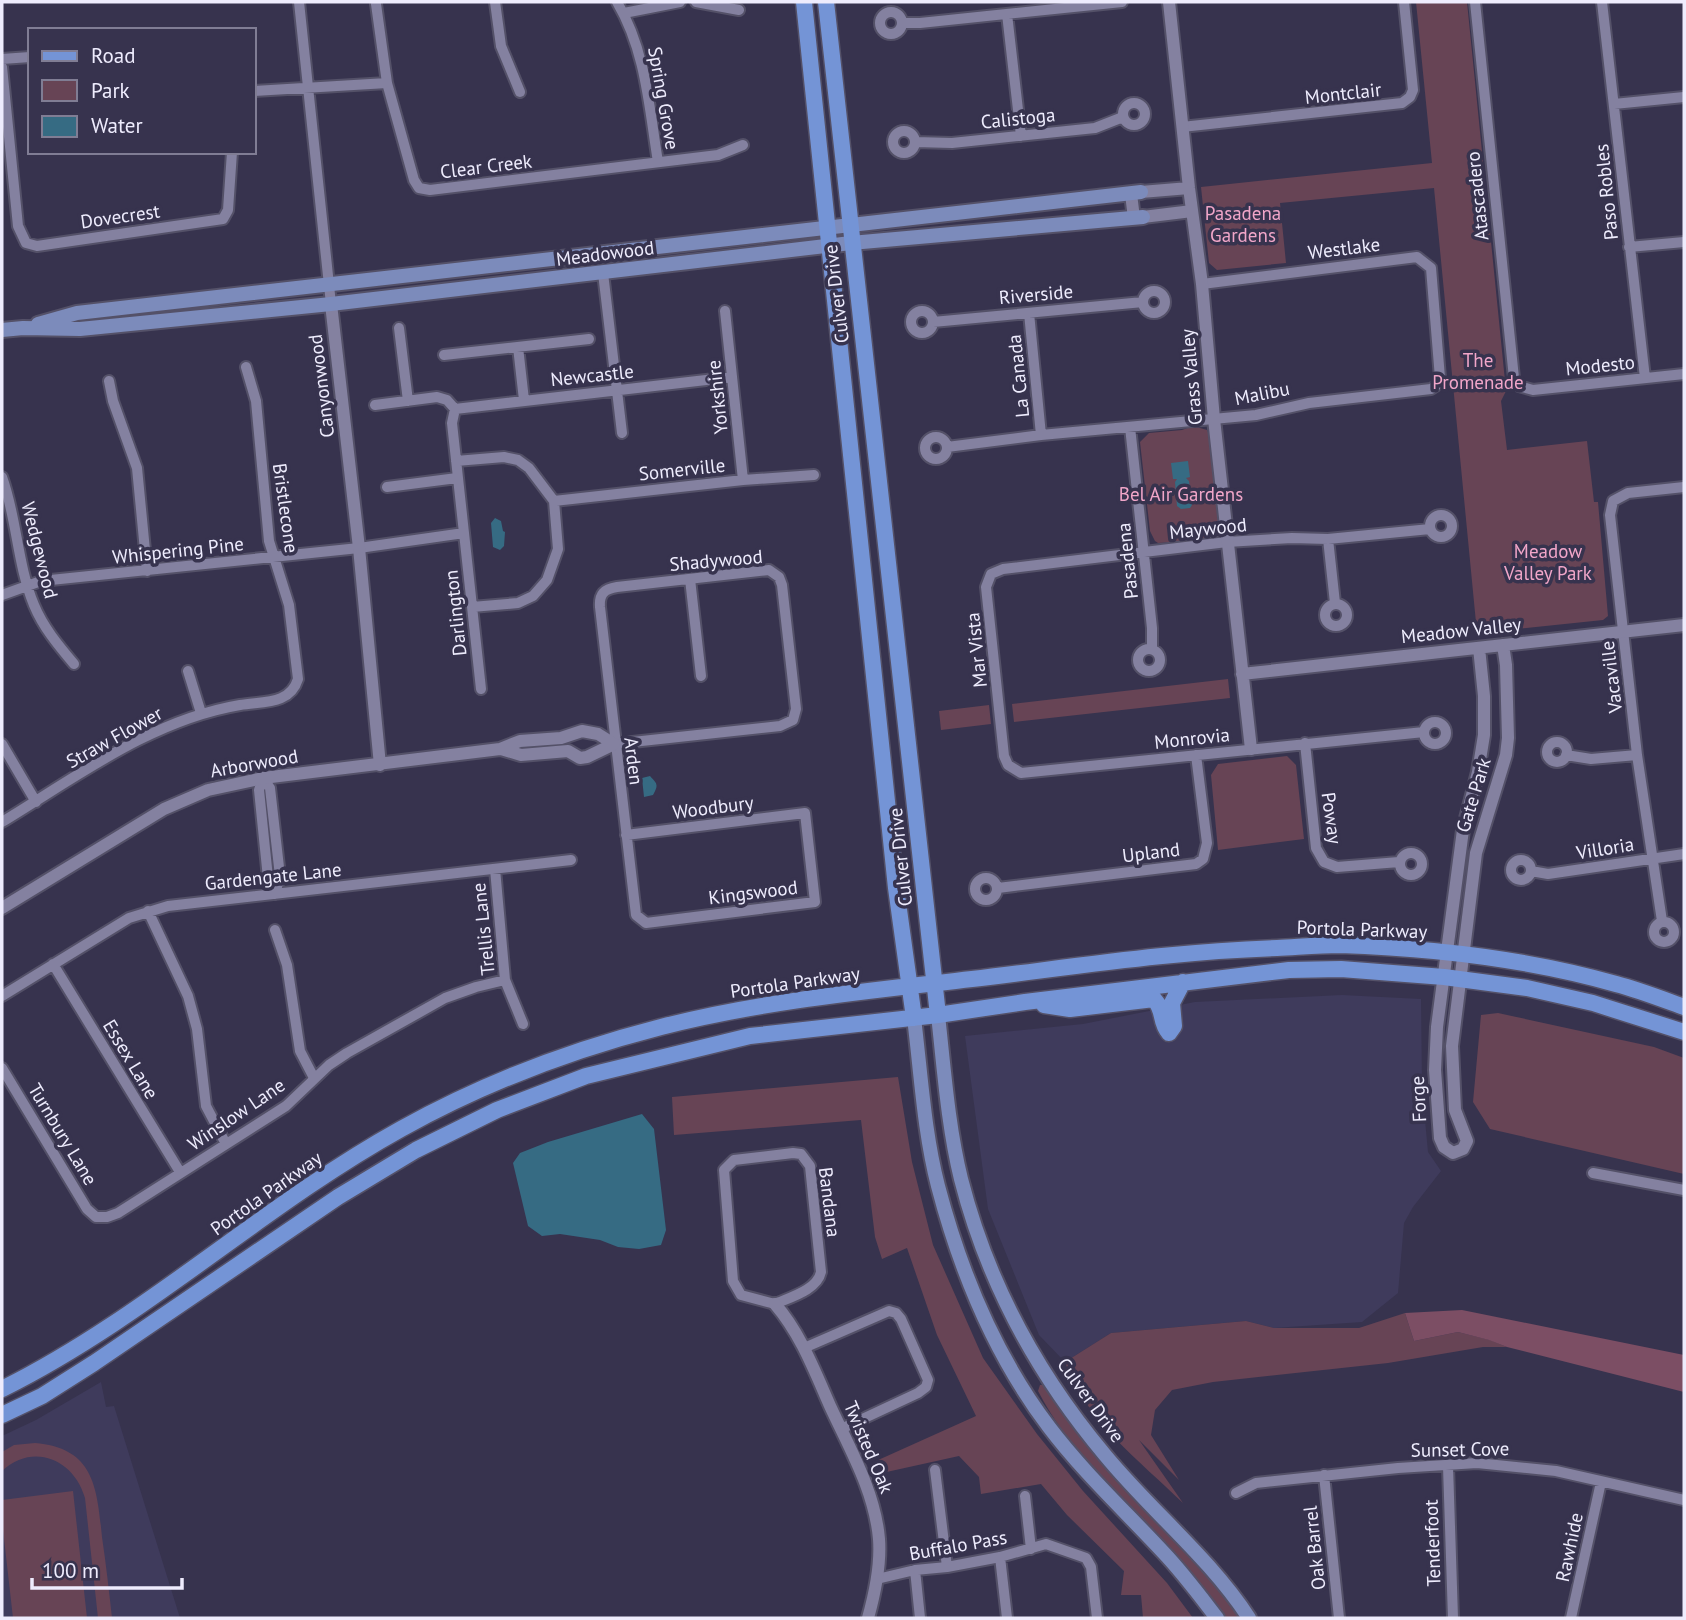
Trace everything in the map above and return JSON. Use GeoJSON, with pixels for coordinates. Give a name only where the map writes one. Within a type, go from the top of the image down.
{"type":"FeatureCollection","features":[{"type":"Feature","properties":{"kind":"main road","name":"Culver Drive"},"geometry":{"type":"LineString","coordinates":[[804,2],[895,875],[927,1124],[938,1184],[963,1264],[1003,1353],[1049,1426],[1102,1490],[1165,1554],[1217,1618]]}},
{"type":"Feature","properties":{"kind":"main road","name":"Culver Drive"},"geometry":{"type":"LineString","coordinates":[[826,2],[938,1015],[961,1178],[994,1278],[1041,1368],[1072,1414],[1107,1457],[1209,1566],[1249,1618]]}},
{"type":"Feature","properties":{"kind":"main road","name":"Meadowood"},"geometry":{"type":"LineString","coordinates":[[2,330],[80,329],[331,304],[831,246],[850,235],[1136,193]]}},
{"type":"Feature","properties":{"kind":"main road","name":"Meadowood"},"geometry":{"type":"LineString","coordinates":[[23,328],[77,313],[829,229],[850,235],[1138,217]]}},
{"type":"Feature","properties":{"kind":"main road","name":"Portola Parkway"},"geometry":{"type":"LineString","coordinates":[[2,1390],[122,1320],[322,1178],[401,1129],[485,1087],[571,1054],[661,1027],[745,1010],[910,986],[1159,956],[1338,945],[1524,964],[1615,984],[1684,1007]]}},
{"type":"Feature","properties":{"kind":"main road"},"geometry":{"type":"LineString","coordinates":[[2,1415],[42,1396],[338,1197],[416,1150],[498,1110],[586,1076],[750,1036],[1289,970],[1341,969],[1452,977],[1527,988],[1580,1000],[1684,1032]]}},
{"type":"Feature","properties":{"kind":"main road"},"geometry":{"type":"LineString","coordinates":[[1025,1002],[1070,1009],[1154,999],[1161,1007],[1164,1027],[1169,1033],[1174,1026],[1172,1003],[1184,982]]}},
{"type":"Feature","properties":{"kind":"street","name":"Canyonwood"},"geometry":{"type":"LineString","coordinates":[[299,2],[380,765]]}},
{"type":"Feature","properties":{"kind":"street"},"geometry":{"type":"LineString","coordinates":[[495,2],[501,46],[520,92]]}},
{"type":"Feature","properties":{"kind":"street","name":"Spring Grove"},"geometry":{"type":"LineString","coordinates":[[617,2],[641,56],[658,162]]}},
{"type":"Feature","properties":{"kind":"street"},"geometry":{"type":"LineString","coordinates":[[624,13],[680,2]]}},
{"type":"Feature","properties":{"kind":"street"},"geometry":{"type":"LineString","coordinates":[[696,2],[739,10]]}},
{"type":"Feature","properties":{"kind":"street"},"geometry":{"type":"LineString","coordinates":[[902,23],[1122,2]]}},
{"type":"Feature","properties":{"kind":"street","name":"Grass Valley"},"geometry":{"type":"LineString","coordinates":[[1169,2],[1251,749]]}},
{"type":"Feature","properties":{"kind":"street","name":"Montclair"},"geometry":{"type":"LineString","coordinates":[[1182,127],[1402,103],[1410,97],[1413,90],[1404,2]]}},
{"type":"Feature","properties":{"kind":"street","name":"Atascadero"},"geometry":{"type":"LineString","coordinates":[[1475,2],[1513,375],[1519,386]]}},
{"type":"Feature","properties":{"kind":"street","name":"Paso Robles"},"geometry":{"type":"LineString","coordinates":[[1602,2],[1645,378]]}},
{"type":"Feature","properties":{"kind":"street","name":"Clear Creek"},"geometry":{"type":"LineString","coordinates":[[376,4],[387,83],[414,180],[419,188],[430,190],[718,155],[743,145]]}},
{"type":"Feature","properties":{"kind":"street"},"geometry":{"type":"LineString","coordinates":[[1007,14],[1021,136]]}},
{"type":"Feature","properties":{"kind":"street"},"geometry":{"type":"LineString","coordinates":[[2,59],[28,57]]}},
{"type":"Feature","properties":{"kind":"street","name":"Dovecrest"},"geometry":{"type":"LineString","coordinates":[[2,67],[18,226],[26,243],[37,246],[223,219],[228,210],[232,154]]}},
{"type":"Feature","properties":{"kind":"street"},"geometry":{"type":"LineString","coordinates":[[256,92],[387,83]]}},
{"type":"Feature","properties":{"kind":"street"},"geometry":{"type":"LineString","coordinates":[[1614,104],[1684,97]]}},
{"type":"Feature","properties":{"kind":"street","name":"Calistoga"},"geometry":{"type":"LineString","coordinates":[[915,142],[952,143],[1095,128],[1123,117]]}},
{"type":"Feature","properties":{"kind":"street","name":"Meadowood"},"geometry":{"type":"LineString","coordinates":[[1136,193],[1189,188]]}},
{"type":"Feature","properties":{"kind":"street"},"geometry":{"type":"LineString","coordinates":[[1136,193],[1138,217]]}},
{"type":"Feature","properties":{"kind":"street","name":"Meadowood"},"geometry":{"type":"LineString","coordinates":[[1138,217],[1192,211]]}},
{"type":"Feature","properties":{"kind":"street"},"geometry":{"type":"LineString","coordinates":[[1629,247],[1684,242]]}},
{"type":"Feature","properties":{"kind":"street","name":"Westlake"},"geometry":{"type":"LineString","coordinates":[[1202,284],[1417,257],[1431,268],[1437,323]]}},
{"type":"Feature","properties":{"kind":"street"},"geometry":{"type":"LineString","coordinates":[[603,272],[622,433]]}},
{"type":"Feature","properties":{"kind":"street","name":"Riverside"},"geometry":{"type":"LineString","coordinates":[[933,321],[1143,302]]}},
{"type":"Feature","properties":{"kind":"street","name":"Yorkshire"},"geometry":{"type":"LineString","coordinates":[[725,311],[743,480]]}},
{"type":"Feature","properties":{"kind":"street","name":"La Canada"},"geometry":{"type":"LineString","coordinates":[[1028,313],[1041,435]]}},
{"type":"Feature","properties":{"kind":"street","name":"Malibu"},"geometry":{"type":"LineString","coordinates":[[947,447],[1041,435],[1256,415],[1309,402],[1431,389],[1437,385],[1440,378],[1437,323]]}},
{"type":"Feature","properties":{"kind":"street"},"geometry":{"type":"LineString","coordinates":[[399,328],[408,401]]}},
{"type":"Feature","properties":{"kind":"street"},"geometry":{"type":"LineString","coordinates":[[444,355],[589,339]]}},
{"type":"Feature","properties":{"kind":"street"},"geometry":{"type":"LineString","coordinates":[[518,347],[524,400]]}},
{"type":"Feature","properties":{"kind":"street","name":"Bristlecone"},"geometry":{"type":"LineString","coordinates":[[246,367],[256,401],[269,541],[289,605],[293,632],[298,679],[291,693]]}},
{"type":"Feature","properties":{"kind":"street","name":"Modesto"},"geometry":{"type":"LineString","coordinates":[[1519,386],[1533,390],[1684,374]]}},
{"type":"Feature","properties":{"kind":"street","name":"Newcastle"},"geometry":{"type":"LineString","coordinates":[[455,409],[732,377]]}},
{"type":"Feature","properties":{"kind":"street"},"geometry":{"type":"LineString","coordinates":[[109,381],[137,468],[147,571]]}},
{"type":"Feature","properties":{"kind":"street"},"geometry":{"type":"LineString","coordinates":[[375,405],[437,397],[447,400],[455,409]]}},
{"type":"Feature","properties":{"kind":"street","name":"Darlington"},"geometry":{"type":"LineString","coordinates":[[455,409],[452,423],[457,478],[481,689]]}},
{"type":"Feature","properties":{"kind":"street","name":"Pasadena"},"geometry":{"type":"LineString","coordinates":[[1130,427],[1152,649]]}},
{"type":"Feature","properties":{"kind":"street"},"geometry":{"type":"LineString","coordinates":[[456,461],[504,457],[518,460],[529,468],[554,501],[558,548],[547,580],[533,596],[518,603],[472,607]]}},
{"type":"Feature","properties":{"kind":"street","name":"Somerville"},"geometry":{"type":"LineString","coordinates":[[554,501],[814,475]]}},
{"type":"Feature","properties":{"kind":"street","name":"Wedgewood"},"geometry":{"type":"LineString","coordinates":[[2,477],[10,500],[27,585],[43,623],[74,664]]}},
{"type":"Feature","properties":{"kind":"street"},"geometry":{"type":"LineString","coordinates":[[387,487],[457,478]]}},
{"type":"Feature","properties":{"kind":"street","name":"Vacaville"},"geometry":{"type":"LineString","coordinates":[[1662,921],[1637,755],[1610,515],[1613,501],[1628,492],[1684,487]]}},
{"type":"Feature","properties":{"kind":"street","name":"Maywood"},"geometry":{"type":"LineString","coordinates":[[991,575],[1003,569],[1227,542],[1328,539],[1430,529]]}},
{"type":"Feature","properties":{"kind":"street"},"geometry":{"type":"LineString","coordinates":[[359,548],[464,533]]}},
{"type":"Feature","properties":{"kind":"street"},"geometry":{"type":"LineString","coordinates":[[1328,539],[1335,603]]}},
{"type":"Feature","properties":{"kind":"street","name":"Whispering Pine"},"geometry":{"type":"LineString","coordinates":[[2,595],[41,581],[359,548]]}},
{"type":"Feature","properties":{"kind":"street","name":"Shadywood"},"geometry":{"type":"LineString","coordinates":[[600,598],[608,588],[769,570],[779,577],[782,585],[796,709],[793,720]]}},
{"type":"Feature","properties":{"kind":"street","name":"Mar Vista"},"geometry":{"type":"LineString","coordinates":[[991,575],[986,587],[1001,723]]}},
{"type":"Feature","properties":{"kind":"street"},"geometry":{"type":"LineString","coordinates":[[690,579],[701,676]]}},
{"type":"Feature","properties":{"kind":"street","name":"Arden"},"geometry":{"type":"LineString","coordinates":[[600,598],[614,744],[635,915],[646,923]]}},
{"type":"Feature","properties":{"kind":"street","name":"Meadow Valley"},"geometry":{"type":"LineString","coordinates":[[1242,674],[1684,625]]}},
{"type":"Feature","properties":{"kind":"street","name":"Gate Park"},"geometry":{"type":"LineString","coordinates":[[1455,955],[1476,853],[1506,755],[1508,707],[1503,645]]}},
{"type":"Feature","properties":{"kind":"street","name":"Gate Park"},"geometry":{"type":"LineString","coordinates":[[1455,955],[1463,830],[1478,772],[1483,735],[1484,708],[1479,648]]}},
{"type":"Feature","properties":{"kind":"street"},"geometry":{"type":"LineString","coordinates":[[188,671],[201,713]]}},
{"type":"Feature","properties":{"kind":"street","name":"Straw Flower"},"geometry":{"type":"LineString","coordinates":[[2,822],[159,729],[201,713],[285,698],[291,693]]}},
{"type":"Feature","properties":{"kind":"street"},"geometry":{"type":"LineString","coordinates":[[1484,708],[1508,707]]}},
{"type":"Feature","properties":{"kind":"street","name":"Arborwood"},"geometry":{"type":"LineString","coordinates":[[500,749],[522,755],[568,751],[580,758],[614,744],[780,726],[793,720]]}},
{"type":"Feature","properties":{"kind":"street","name":"Monrovia"},"geometry":{"type":"LineString","coordinates":[[1001,723],[1006,761],[1012,769],[1021,773],[1424,732]]}},
{"type":"Feature","properties":{"kind":"street","name":"Arborwood"},"geometry":{"type":"LineString","coordinates":[[2,908],[164,809],[208,789],[263,778],[500,749],[520,741],[561,738],[582,731],[598,734],[614,744]]}},
{"type":"Feature","properties":{"kind":"street","name":"Poway"},"geometry":{"type":"LineString","coordinates":[[1305,743],[1316,848],[1324,862],[1337,867],[1399,862]]}},
{"type":"Feature","properties":{"kind":"street"},"geometry":{"type":"LineString","coordinates":[[2,744],[36,802]]}},
{"type":"Feature","properties":{"kind":"street","name":"Upland"},"geometry":{"type":"LineString","coordinates":[[998,888],[1196,864],[1203,859],[1207,844],[1196,755]]}},
{"type":"Feature","properties":{"kind":"street"},"geometry":{"type":"LineString","coordinates":[[1566,755],[1591,759],[1637,755]]}},
{"type":"Feature","properties":{"kind":"street"},"geometry":{"type":"LineString","coordinates":[[263,778],[259,790],[268,878],[275,894]]}},
{"type":"Feature","properties":{"kind":"street","name":"Woodbury"},"geometry":{"type":"LineString","coordinates":[[626,835],[805,813]]}},
{"type":"Feature","properties":{"kind":"street","name":"Kingswood"},"geometry":{"type":"LineString","coordinates":[[646,923],[815,902],[805,813]]}},
{"type":"Feature","properties":{"kind":"street","name":"Villoria"},"geometry":{"type":"LineString","coordinates":[[1531,870],[1548,874],[1684,854]]}},
{"type":"Feature","properties":{"kind":"street","name":"Gardengate Lane"},"geometry":{"type":"LineString","coordinates":[[2,996],[129,918],[168,906],[571,860]]}},
{"type":"Feature","properties":{"kind":"street","name":"Trellis Lane"},"geometry":{"type":"LineString","coordinates":[[495,869],[505,979],[523,1024]]}},
{"type":"Feature","properties":{"kind":"street"},"geometry":{"type":"LineString","coordinates":[[148,911],[188,996],[197,1029],[206,1106],[226,1144]]}},
{"type":"Feature","properties":{"kind":"street"},"geometry":{"type":"LineString","coordinates":[[275,930],[287,965],[300,1051],[314,1079]]}},
{"type":"Feature","properties":{"kind":"street","name":"Forge"},"geometry":{"type":"LineString","coordinates":[[1452,977],[1437,1027],[1436,1098],[1441,1143],[1453,1153],[1463,1149],[1467,1141],[1457,1119],[1452,1085],[1452,977],[1455,955]]}},
{"type":"Feature","properties":{"kind":"street","name":"Essex Lane"},"geometry":{"type":"LineString","coordinates":[[53,964],[180,1172]]}},
{"type":"Feature","properties":{"kind":"street","name":"Winslow Lane"},"geometry":{"type":"LineString","coordinates":[[96,1217],[118,1213],[286,1107],[314,1079],[347,1053],[418,1012],[476,987],[505,979]]}},
{"type":"Feature","properties":{"kind":"street","name":"Turnbury Lane"},"geometry":{"type":"LineString","coordinates":[[2,1068],[88,1209],[96,1217]]}},
{"type":"Feature","properties":{"kind":"street","name":"Bandana"},"geometry":{"type":"LineString","coordinates":[[802,1154],[810,1166],[821,1272],[819,1280],[813,1285],[775,1304],[741,1295],[733,1281],[724,1170],[728,1163],[734,1160],[802,1154]]}},
{"type":"Feature","properties":{"kind":"street"},"geometry":{"type":"LineString","coordinates":[[1593,1173],[1684,1190]]}},
{"type":"Feature","properties":{"kind":"street","name":"Twisted Oak"},"geometry":{"type":"LineString","coordinates":[[775,1304],[790,1322],[804,1348],[874,1506],[879,1539],[877,1579],[868,1618]]}},
{"type":"Feature","properties":{"kind":"street"},"geometry":{"type":"LineString","coordinates":[[804,1348],[889,1311],[896,1313],[901,1319],[928,1380],[926,1387],[841,1429]]}},
{"type":"Feature","properties":{"kind":"street","name":"Sunset Cove"},"geometry":{"type":"LineString","coordinates":[[1236,1493],[1256,1483],[1478,1463],[1556,1471],[1684,1500]]}},
{"type":"Feature","properties":{"kind":"street","name":"Tenderfoot"},"geometry":{"type":"LineString","coordinates":[[1448,1466],[1453,1618]]}},
{"type":"Feature","properties":{"kind":"street"},"geometry":{"type":"LineString","coordinates":[[935,1470],[947,1567]]}},
{"type":"Feature","properties":{"kind":"street","name":"Oak Barrel"},"geometry":{"type":"LineString","coordinates":[[1324,1475],[1339,1618]]}},
{"type":"Feature","properties":{"kind":"street","name":"Rawhide"},"geometry":{"type":"LineString","coordinates":[[1571,1618],[1601,1482]]}},
{"type":"Feature","properties":{"kind":"street"},"geometry":{"type":"LineString","coordinates":[[1025,1496],[1031,1549]]}},
{"type":"Feature","properties":{"kind":"street","name":"Buffalo Pass"},"geometry":{"type":"LineString","coordinates":[[877,1579],[915,1570],[1000,1557],[1046,1544],[1086,1558],[1091,1567],[1097,1618]]}},
{"type":"Feature","properties":{"kind":"street"},"geometry":{"type":"LineString","coordinates":[[1000,1557],[1007,1618]]}},
{"type":"Feature","properties":{"kind":"street"},"geometry":{"type":"LineString","coordinates":[[915,1570],[920,1618]]}},
{"type":"Feature","properties":{"kind":"shaded area"},"geometry":{"type":"Polygon","coordinates":[[[1342,995],[1421,999],[1422,1088],[1428,1152],[1441,1171],[1404,1223],[1398,1293],[1362,1322],[1274,1328],[1246,1321],[1111,1333],[1065,1362],[1039,1335],[988,1209],[965,1036],[1083,1024],[1195,1002],[1342,995]]]}},
{"type":"Feature","properties":{"kind":"shaded area"},"geometry":{"type":"Polygon","coordinates":[[[1462,1310],[1684,1355],[1684,1392],[1458,1332],[1414,1341],[1405,1313],[1462,1310]]]}},
{"type":"Feature","properties":{"kind":"shaded area"},"geometry":{"type":"Polygon","coordinates":[[[101,1382],[106,1407],[114,1406],[180,1618],[2,1618],[2,1436],[36,1420],[101,1382]]]}},
{"type":"Feature","properties":{"kind":"green space"},"geometry":{"type":"Polygon","coordinates":[[[1416,2],[1467,2],[1506,391],[1501,401],[1507,450],[1587,441],[1594,502],[1598,502],[1608,616],[1603,620],[1477,633],[1434,188],[1280,203],[1286,263],[1217,270],[1209,263],[1201,187],[1432,163],[1416,2]]]}},
{"type":"Feature","properties":{"kind":"green space","name":"Bel Air Gardens"},"geometry":{"type":"Polygon","coordinates":[[[1193,426],[1207,430],[1212,441],[1220,531],[1210,540],[1158,543],[1150,531],[1140,442],[1149,433],[1182,430],[1193,426]]]}},
{"type":"Feature","properties":{"kind":"green space"},"geometry":{"type":"Polygon","coordinates":[[[1228,679],[1230,698],[1014,722],[1012,704],[1228,679]]]}},
{"type":"Feature","properties":{"kind":"green space"},"geometry":{"type":"Polygon","coordinates":[[[989,705],[991,724],[941,730],[939,711],[989,705]]]}},
{"type":"Feature","properties":{"kind":"green space"},"geometry":{"type":"Polygon","coordinates":[[[1287,756],[1296,765],[1304,839],[1218,850],[1211,775],[1218,764],[1287,756]]]}},
{"type":"Feature","properties":{"kind":"green space"},"geometry":{"type":"Polygon","coordinates":[[[1498,1013],[1654,1047],[1684,1058],[1684,1174],[1490,1129],[1473,1102],[1481,1015],[1498,1013]]]}},
{"type":"Feature","properties":{"kind":"green space"},"geometry":{"type":"Polygon","coordinates":[[[898,1077],[912,1162],[933,1245],[983,1358],[1037,1434],[1083,1491],[1167,1583],[1193,1618],[1143,1618],[1141,1595],[1121,1595],[1124,1571],[1067,1515],[1041,1484],[981,1494],[979,1477],[959,1456],[882,1473],[876,1461],[976,1416],[937,1335],[907,1248],[882,1259],[875,1237],[861,1120],[674,1135],[672,1097],[898,1077]]]}},
{"type":"Feature","properties":{"kind":"green space"},"geometry":{"type":"Polygon","coordinates":[[[1405,1313],[1414,1341],[1458,1332],[1507,1347],[1483,1347],[1388,1363],[1213,1382],[1172,1390],[1155,1410],[1151,1435],[1179,1480],[1139,1440],[1183,1503],[1115,1439],[1086,1403],[1065,1362],[1111,1333],[1246,1321],[1274,1328],[1359,1328],[1405,1313]]]}},
{"type":"Feature","properties":{"kind":"green space"},"geometry":{"type":"Polygon","coordinates":[[[1040,1385],[1043,1385],[1093,1452],[1188,1553],[1241,1618],[1225,1618],[1179,1561],[1102,1480],[1057,1422],[1038,1391],[1040,1385]]]}},
{"type":"Feature","properties":{"kind":"green space"},"geometry":{"type":"Polygon","coordinates":[[[35,1443],[55,1446],[70,1453],[89,1473],[98,1502],[112,1618],[98,1618],[85,1498],[72,1473],[51,1459],[39,1457],[14,1462],[2,1471],[2,1452],[14,1445],[35,1443]]]}},
{"type":"Feature","properties":{"kind":"green space"},"geometry":{"type":"Polygon","coordinates":[[[73,1491],[87,1618],[13,1618],[2,1500],[73,1491]]]}},
{"type":"Feature","properties":{"kind":"water"},"geometry":{"type":"Polygon","coordinates":[[[1188,461],[1190,477],[1186,478],[1189,481],[1192,505],[1190,508],[1181,509],[1177,506],[1177,479],[1173,479],[1171,463],[1188,461]]]}},
{"type":"Feature","properties":{"kind":"water"},"geometry":{"type":"Polygon","coordinates":[[[495,518],[501,521],[505,532],[504,546],[500,550],[493,547],[491,523],[495,518]]]}},
{"type":"Feature","properties":{"kind":"water"},"geometry":{"type":"Polygon","coordinates":[[[650,776],[657,786],[653,795],[644,797],[642,778],[650,776]]]}},
{"type":"Feature","properties":{"kind":"water"},"geometry":{"type":"Polygon","coordinates":[[[642,1114],[654,1129],[666,1230],[661,1245],[639,1249],[618,1247],[600,1240],[560,1234],[542,1236],[528,1226],[513,1163],[520,1153],[642,1114]]]}},
{"type":"Feature","properties":{"kind":"park label","name":"Pasadena Gardens"},"geometry":{"type":"Point","coordinates":[1243,224]}},
{"type":"Feature","properties":{"kind":"park label","name":"The Promenade"},"geometry":{"type":"Point","coordinates":[1478,371]}},
{"type":"Feature","properties":{"kind":"park label","name":"Meadow Valley Park"},"geometry":{"type":"Point","coordinates":[1548,562]}}]}
